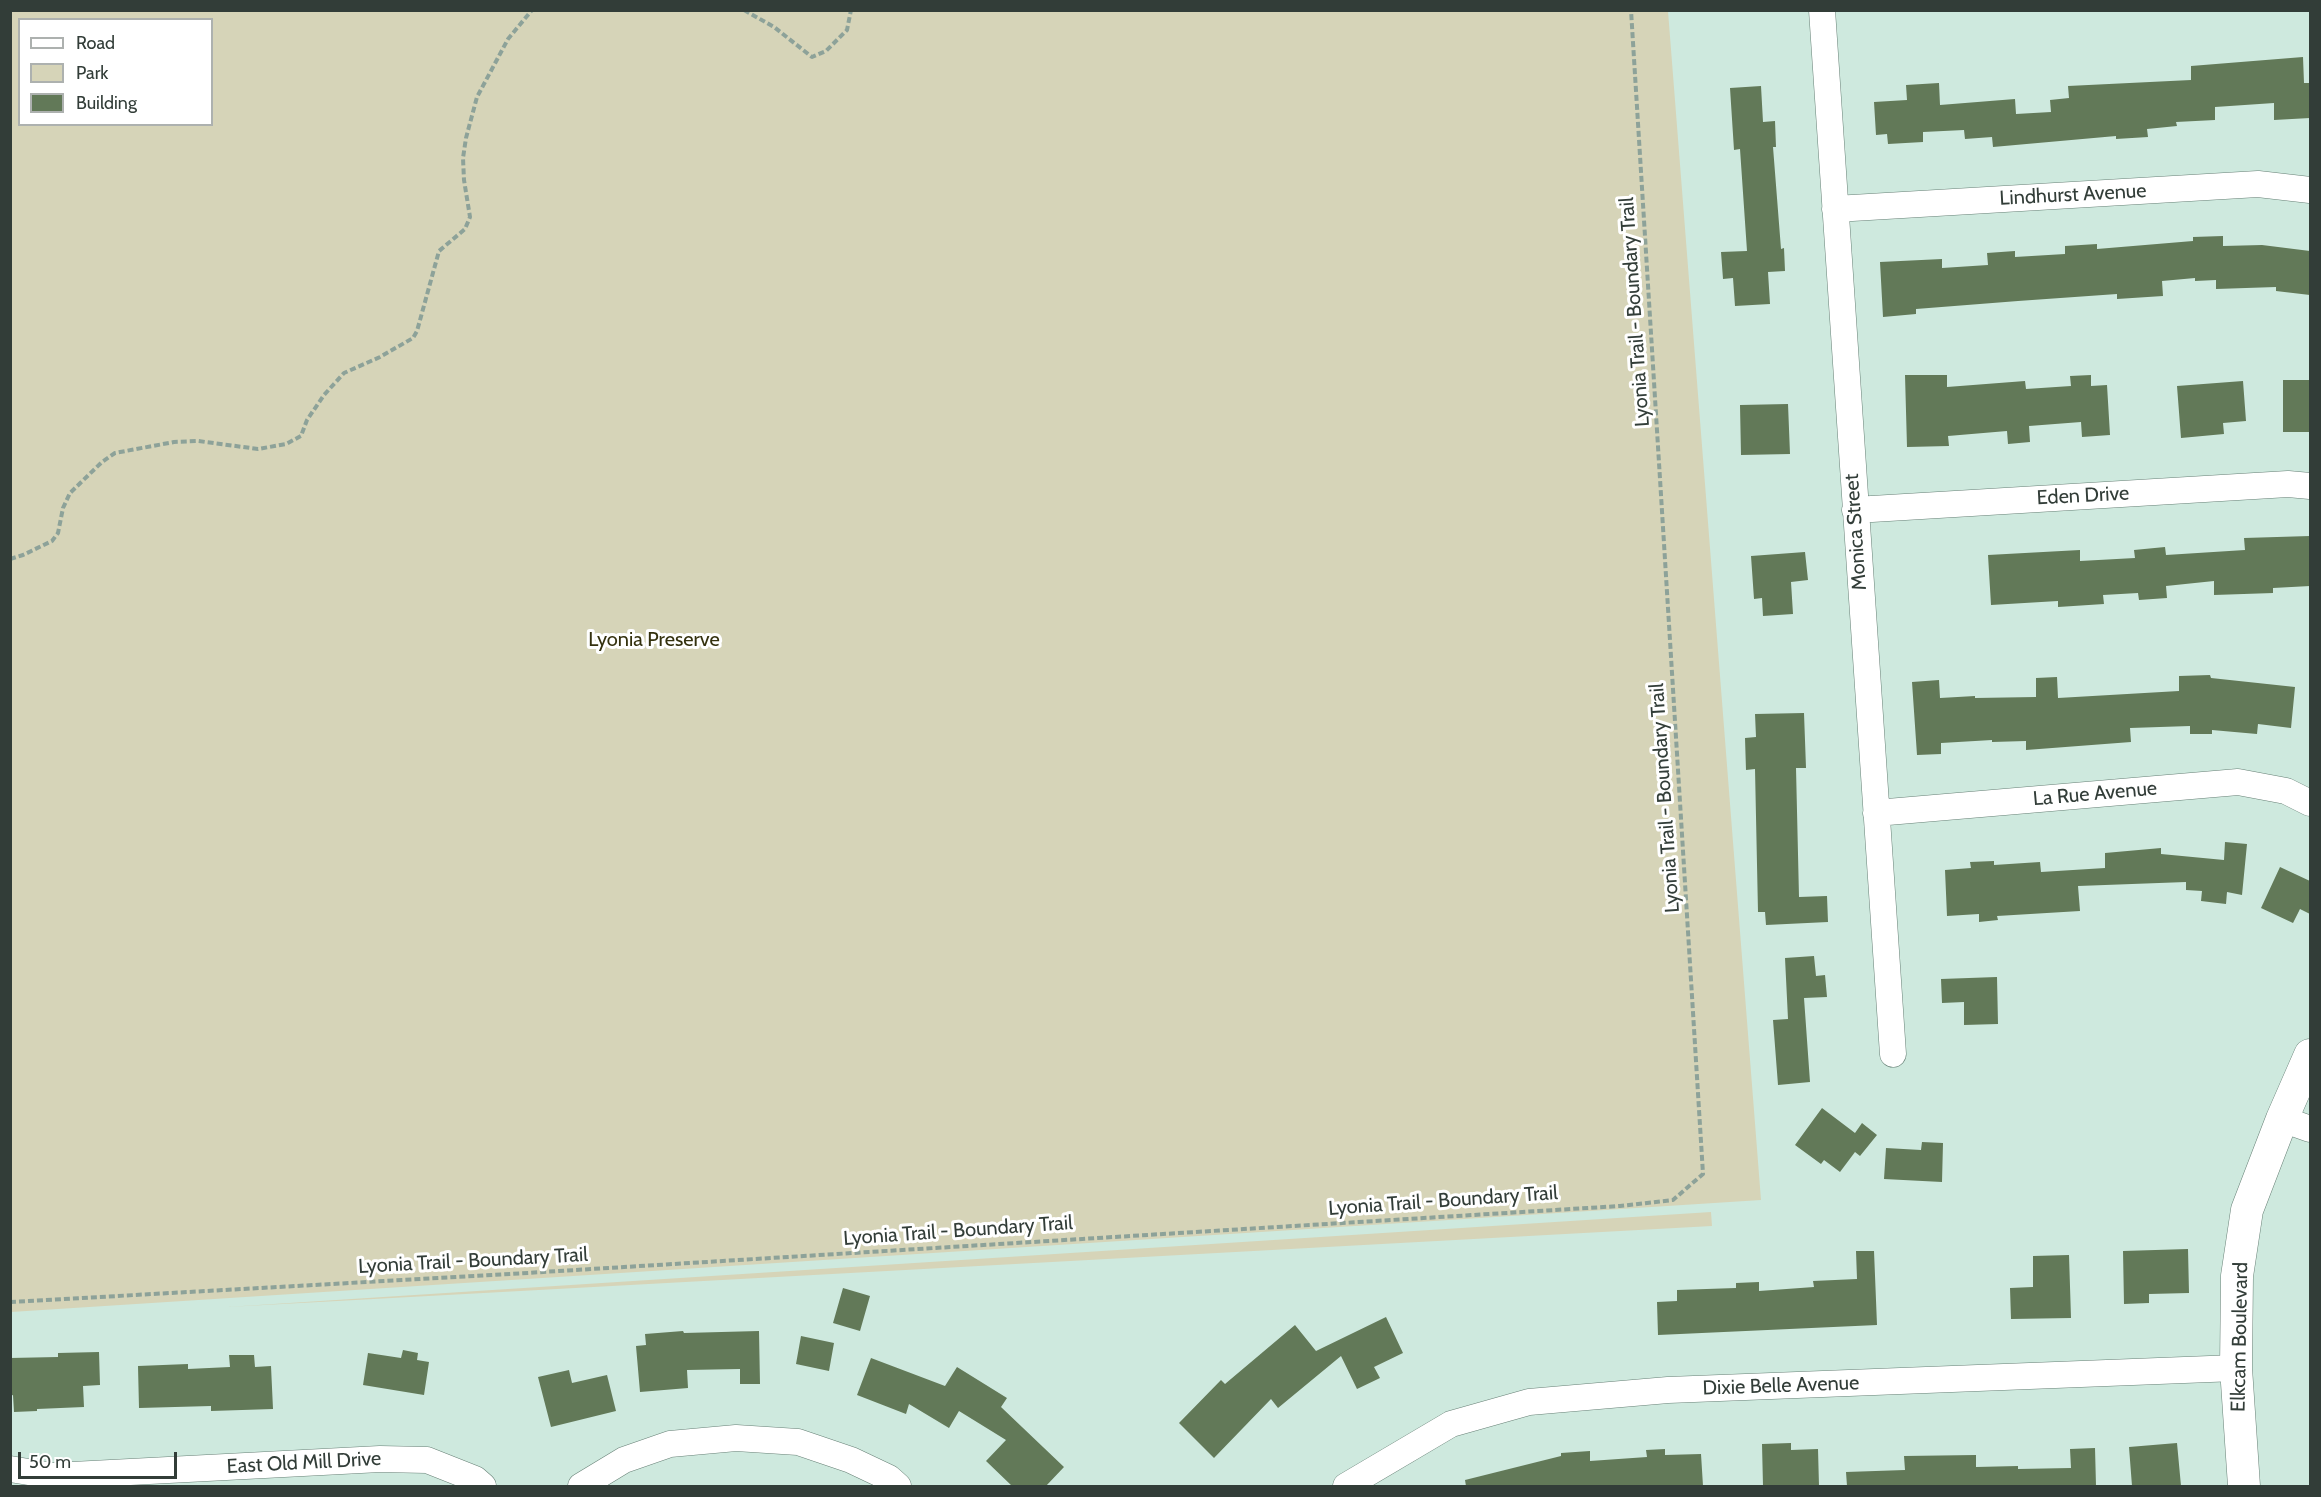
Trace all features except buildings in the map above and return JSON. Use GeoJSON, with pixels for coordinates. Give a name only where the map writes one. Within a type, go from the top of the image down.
{"type":"FeatureCollection","features":[{"type":"Feature","properties":{"kind":"street","name":"Monica Street"},"geometry":{"type":"LineString","coordinates":[[1822,10],[1893,1054]]}},
{"type":"Feature","properties":{"kind":"street","name":"Lindhurst Avenue"},"geometry":{"type":"LineString","coordinates":[[1834,209],[2258,184],[2310,189]]}},
{"type":"Feature","properties":{"kind":"street","name":"Eden Drive"},"geometry":{"type":"LineString","coordinates":[[1855,510],[2276,485],[2310,486]]}},
{"type":"Feature","properties":{"kind":"street","name":"La Rue Avenue"},"geometry":{"type":"LineString","coordinates":[[1876,813],[2238,782],[2286,791],[2310,803]]}},
{"type":"Feature","properties":{"kind":"street","name":"Elkcam Boulevard"},"geometry":{"type":"LineString","coordinates":[[2244,1486],[2236,1368],[2237,1276],[2247,1210],[2282,1119],[2310,1055]]}},
{"type":"Feature","properties":{"kind":"street"},"geometry":{"type":"LineString","coordinates":[[2282,1119],[2310,1129]]}},
{"type":"Feature","properties":{"kind":"street","name":"Dixie Belle Avenue"},"geometry":{"type":"LineString","coordinates":[[1346,1486],[1451,1424],[1529,1402],[1668,1390],[2236,1368]]}},
{"type":"Feature","properties":{"kind":"street"},"geometry":{"type":"LineString","coordinates":[[581,1486],[624,1460],[670,1444],[736,1438],[798,1442],[851,1460],[890,1478],[898,1486]]}},
{"type":"Feature","properties":{"kind":"street","name":"East Old Mill Drive"},"geometry":{"type":"LineString","coordinates":[[10,1469],[53,1476],[380,1458],[427,1460],[475,1479],[483,1486]]}},
{"type":"Feature","properties":{"kind":"path"},"geometry":{"type":"LineString","coordinates":[[10,559],[52,541],[58,533],[63,507],[70,492],[115,453],[174,442],[198,441],[258,449],[286,444],[301,435],[307,420],[324,395],[344,373],[380,357],[413,338],[417,331],[439,251],[465,229],[470,218],[463,158],[477,98],[508,39],[532,10]]}},
{"type":"Feature","properties":{"kind":"path"},"geometry":{"type":"LineString","coordinates":[[744,10],[774,27],[812,57],[826,51],[847,30],[851,10]]}},
{"type":"Feature","properties":{"kind":"path","name":"Lyonia Trail - Boundary Trail"},"geometry":{"type":"LineString","coordinates":[[10,1302],[546,1272],[1620,1206],[1673,1200],[1703,1174],[1631,10]]}},
{"type":"Feature","properties":{"kind":"green space","name":"Lyonia Preserve"},"geometry":{"type":"Polygon","coordinates":[[[11,10],[1668,11],[1761,1200],[11,1312],[11,10]]]}},
{"type":"Feature","properties":{"kind":"green space"},"geometry":{"type":"Polygon","coordinates":[[[1711,1212],[1712,1226],[227,1307],[1711,1212]]]}}]}
